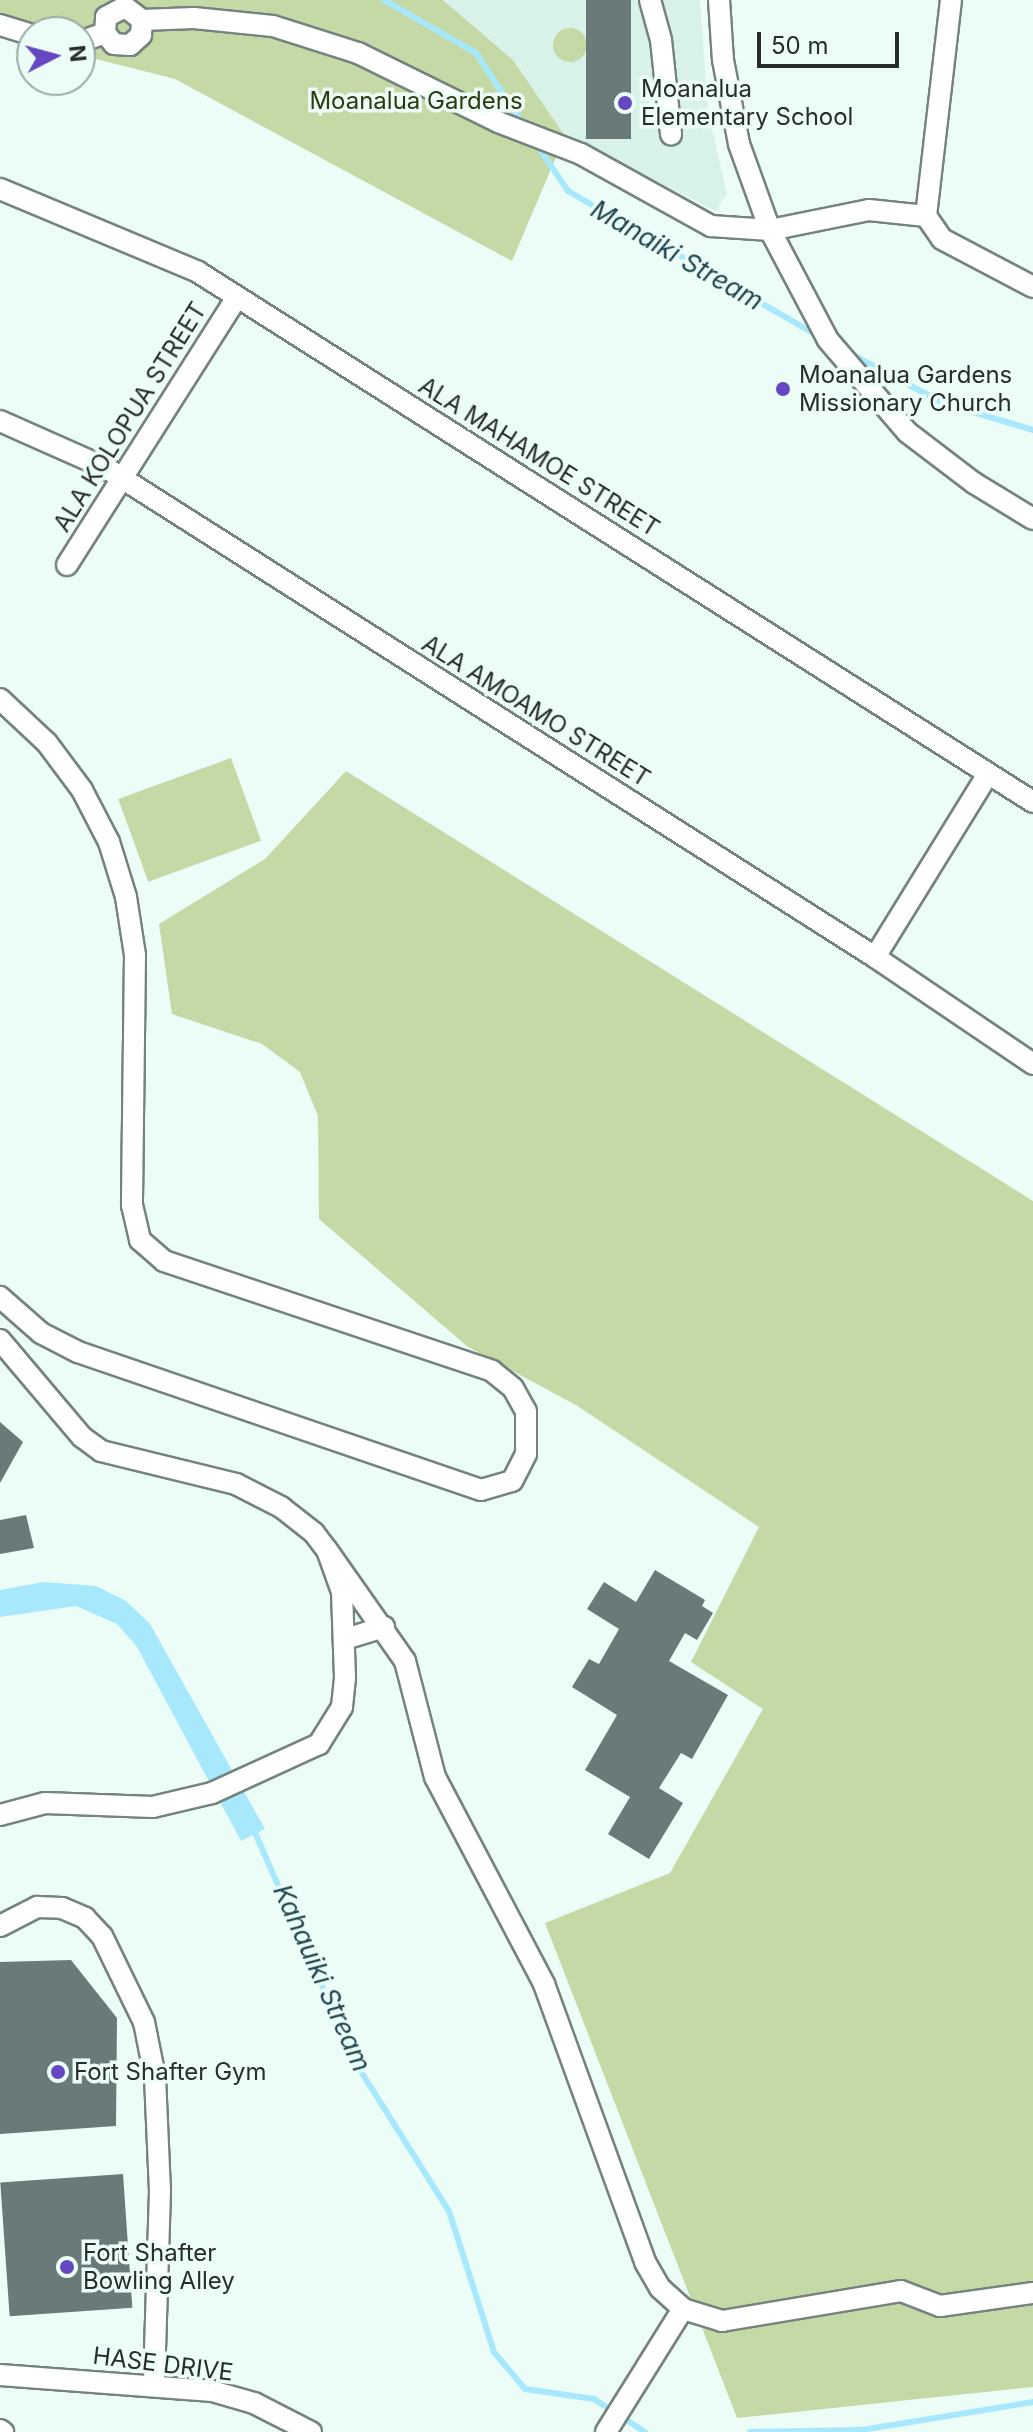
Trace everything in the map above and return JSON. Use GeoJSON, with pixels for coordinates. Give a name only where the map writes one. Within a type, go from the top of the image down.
{"type":"FeatureCollection","features":[{"type":"Feature","properties":{"kind":"street"},"geometry":{"type":"LineString","coordinates":[[650,0],[661,40],[671,134]]}},
{"type":"Feature","properties":{"kind":"street"},"geometry":{"type":"LineString","coordinates":[[719,0],[729,102],[770,230],[828,340],[877,402],[944,461],[1033,519]]}},
{"type":"Feature","properties":{"kind":"street"},"geometry":{"type":"LineString","coordinates":[[951,0],[926,216],[942,239],[1033,287]]}},
{"type":"Feature","properties":{"kind":"street"},"geometry":{"type":"LineString","coordinates":[[117,7],[132,8],[142,20],[141,35],[130,45],[114,44],[105,33],[106,17],[117,7]]}},
{"type":"Feature","properties":{"kind":"street"},"geometry":{"type":"LineString","coordinates":[[142,20],[236,22],[322,39],[498,122],[565,147],[711,226],[770,230],[849,212],[926,216]]}},
{"type":"Feature","properties":{"kind":"street"},"geometry":{"type":"LineString","coordinates":[[96,36],[105,33]]}},
{"type":"Feature","properties":{"kind":"street","name":"ALA MAHAMOE STREET"},"geometry":{"type":"LineString","coordinates":[[0,189],[169,256],[1033,802]]}},
{"type":"Feature","properties":{"kind":"street","name":"ALA KOLOPUA STREET"},"geometry":{"type":"LineString","coordinates":[[67,565],[237,297]]}},
{"type":"Feature","properties":{"kind":"street","name":"ALA AMOAMO STREET"},"geometry":{"type":"LineString","coordinates":[[0,421],[65,447],[120,479],[875,957],[1033,1064]]}},
{"type":"Feature","properties":{"kind":"street"},"geometry":{"type":"LineString","coordinates":[[0,699],[47,743],[82,790],[109,842],[126,897],[135,955],[132,1205],[140,1240],[174,1265],[492,1371],[513,1388],[526,1411],[526,1454],[512,1481],[481,1490],[78,1352],[41,1333],[3,1306]]}},
{"type":"Feature","properties":{"kind":"street"},"geometry":{"type":"LineString","coordinates":[[875,957],[988,774]]}},
{"type":"Feature","properties":{"kind":"street"},"geometry":{"type":"LineString","coordinates":[[0,1340],[91,1445],[121,1460],[212,1476],[259,1494],[298,1519],[327,1550],[384,1627],[408,1667],[435,1777],[544,1984],[645,2262],[660,2288],[683,2309],[709,2319],[736,2321],[901,2291],[940,2306],[1033,2293]]}},
{"type":"Feature","properties":{"kind":"street"},"geometry":{"type":"LineString","coordinates":[[0,1815],[45,1803],[153,1807],[212,1793],[306,1753],[329,1733],[345,1693],[342,1592],[327,1550]]}},
{"type":"Feature","properties":{"kind":"street"},"geometry":{"type":"LineString","coordinates":[[345,1639],[384,1627]]}},
{"type":"Feature","properties":{"kind":"street"},"geometry":{"type":"LineString","coordinates":[[0,1926],[37,1907],[62,1908],[85,1918],[102,1936],[144,2022],[155,2077],[160,2191],[154,2384]]}},
{"type":"Feature","properties":{"kind":"street"},"geometry":{"type":"LineString","coordinates":[[606,2432],[683,2309]]}},
{"type":"Feature","properties":{"kind":"street","name":"HASE DRIVE"},"geometry":{"type":"LineString","coordinates":[[0,2375],[154,2384],[233,2396],[311,2432]]}},
{"type":"Feature","properties":{"kind":"shaded area","name":"Moanalua Elementary School"},"geometry":{"type":"Polygon","coordinates":[[[443,0],[700,0],[708,111],[727,194],[716,211],[565,136],[513,60],[443,0]]]}},
{"type":"Feature","properties":{"kind":"green space","name":"Moanalua Gardens"},"geometry":{"type":"Polygon","coordinates":[[[0,0],[443,0],[513,60],[565,136],[512,261],[175,79],[96,59],[96,16],[16,16],[16,34],[0,35],[0,0]]]}},
{"type":"Feature","properties":{"kind":"green space"},"geometry":{"type":"Polygon","coordinates":[[[570,28],[582,33],[587,45],[582,57],[570,62],[558,57],[553,45],[558,33],[570,28]]]}},
{"type":"Feature","properties":{"kind":"green space"},"geometry":{"type":"Polygon","coordinates":[[[231,758],[261,841],[148,882],[118,799],[231,758]]]}},
{"type":"Feature","properties":{"kind":"green space"},"geometry":{"type":"Polygon","coordinates":[[[346,771],[1033,1201],[1033,2387],[737,2418],[545,1923],[670,1873],[763,1709],[691,1662],[759,1527],[576,1405],[468,1347],[319,1219],[318,1116],[300,1072],[262,1044],[172,1014],[159,924],[265,859],[346,771]]]}},
{"type":"Feature","properties":{"kind":"water"},"geometry":{"type":"Polygon","coordinates":[[[44,1582],[96,1586],[126,1601],[150,1624],[265,1829],[241,1841],[137,1647],[117,1624],[76,1606],[0,1617],[0,1590],[44,1582]]]}},
{"type":"Feature","properties":{"kind":"building"},"geometry":{"type":"Polygon","coordinates":[[[586,0],[631,0],[631,139],[586,139],[586,0]]]}},
{"type":"Feature","properties":{"kind":"building"},"geometry":{"type":"Polygon","coordinates":[[[0,1422],[23,1442],[0,1483],[0,1422]]]}},
{"type":"Feature","properties":{"kind":"building"},"geometry":{"type":"Polygon","coordinates":[[[26,1515],[34,1548],[0,1554],[0,1520],[26,1515]]]}},
{"type":"Feature","properties":{"kind":"building"},"geometry":{"type":"Polygon","coordinates":[[[655,1570],[705,1600],[702,1606],[713,1613],[697,1640],[685,1633],[669,1661],[728,1695],[692,1759],[681,1753],[659,1788],[683,1803],[649,1859],[608,1834],[630,1797],[585,1770],[617,1715],[572,1687],[589,1659],[599,1664],[619,1629],[587,1609],[604,1582],[636,1602],[655,1570]]]}},
{"type":"Feature","properties":{"kind":"building","name":"Fort Shafter Gym"},"geometry":{"type":"Polygon","coordinates":[[[71,1960],[117,2018],[116,2126],[0,2134],[0,1962],[71,1960]]]}},
{"type":"Feature","properties":{"kind":"building","name":"Fort Shafter Bowling Alley"},"geometry":{"type":"Polygon","coordinates":[[[123,2174],[132,2308],[10,2316],[0,2183],[123,2174]]]}},
{"type":"Feature","properties":{"kind":"waterway","name":"Manaiki Stream"},"geometry":{"type":"LineString","coordinates":[[384,0],[476,53],[524,126]]}},
{"type":"Feature","properties":{"kind":"waterway","name":"Manaiki Stream"},"geometry":{"type":"LineString","coordinates":[[537,145],[568,191],[818,336]]}},
{"type":"Feature","properties":{"kind":"waterway","name":"Manaiki Stream"},"geometry":{"type":"LineString","coordinates":[[849,353],[943,403],[1033,430]]}},
{"type":"Feature","properties":{"kind":"waterway","name":"Kahauiki Stream"},"geometry":{"type":"LineString","coordinates":[[253,1828],[355,2062],[449,2211],[494,2352],[525,2389],[594,2399],[645,2432]]}},
{"type":"Feature","properties":{"kind":"waterway","name":"Kahauiki Stream"},"geometry":{"type":"LineString","coordinates":[[750,2432],[862,2430],[1033,2402]]}},
{"type":"Feature","properties":{"kind":"place","name":"Moanalua Elementary School"},"geometry":{"type":"Point","coordinates":[625,103]}},
{"type":"Feature","properties":{"kind":"place","name":"Moanalua Gardens Missionary Church"},"geometry":{"type":"Point","coordinates":[783,389]}},
{"type":"Feature","properties":{"kind":"place","name":"Fort Shafter Gym"},"geometry":{"type":"Point","coordinates":[58,2072]}},
{"type":"Feature","properties":{"kind":"place","name":"Fort Shafter Bowling Alley"},"geometry":{"type":"Point","coordinates":[67,2267]}}]}
